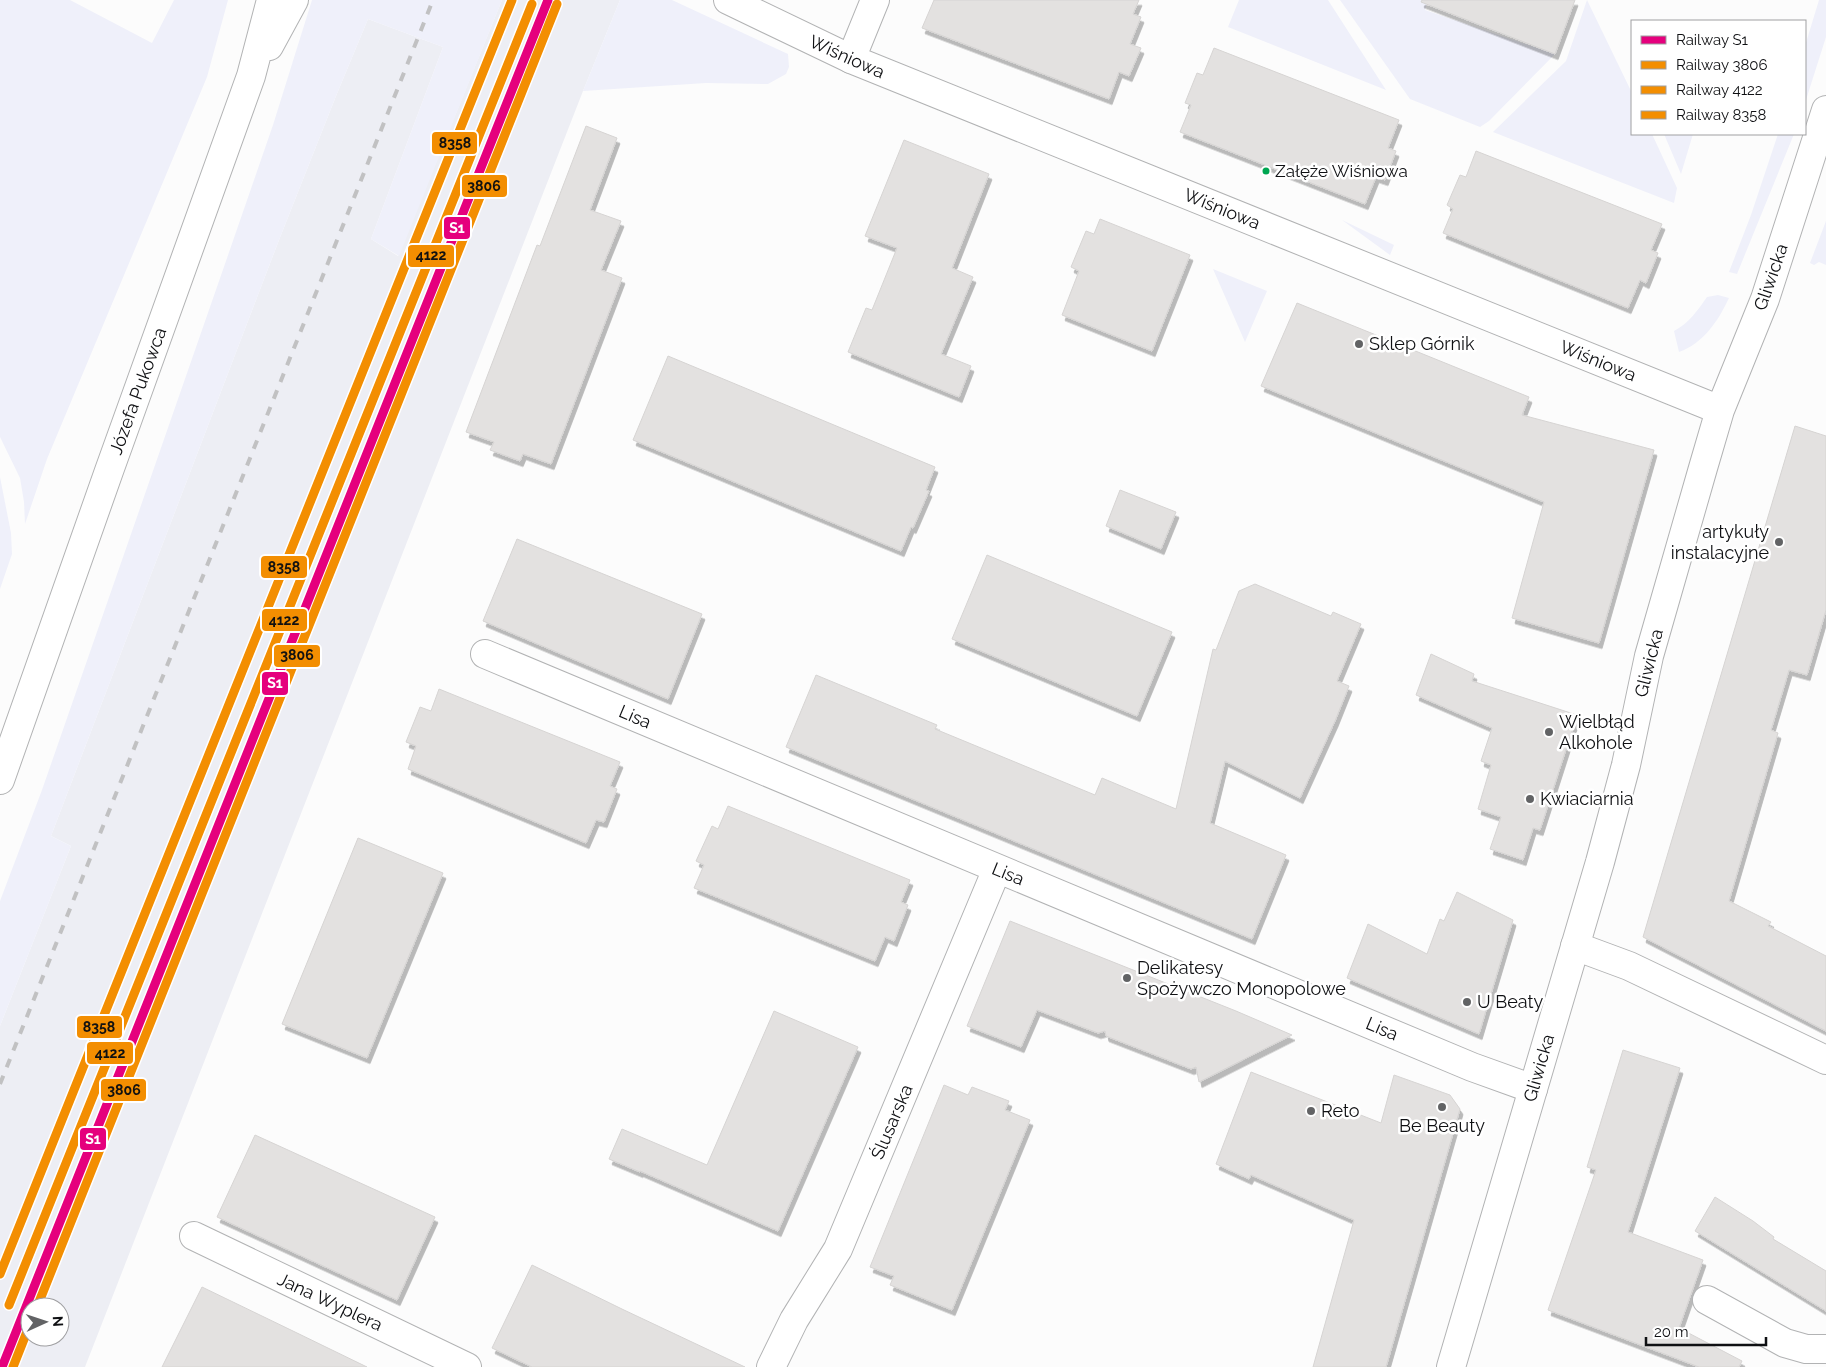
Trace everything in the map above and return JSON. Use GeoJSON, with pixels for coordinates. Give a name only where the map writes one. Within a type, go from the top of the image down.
{"type":"FeatureCollection","features":[{"type":"Feature","properties":{"kind":"street","name":"Józefa Pukowca"},"geometry":{"type":"LineString","coordinates":[[0,780],[251,76],[271,0]]}},
{"type":"Feature","properties":{"kind":"street"},"geometry":{"type":"LineString","coordinates":[[251,76],[284,21],[294,0]]}},
{"type":"Feature","properties":{"kind":"street","name":"Wiśniowa"},"geometry":{"type":"LineString","coordinates":[[728,0],[851,59],[1720,410]]}},
{"type":"Feature","properties":{"kind":"street"},"geometry":{"type":"LineString","coordinates":[[851,59],[875,0]]}},
{"type":"Feature","properties":{"kind":"street","name":"Gliwicka"},"geometry":{"type":"LineString","coordinates":[[1450,1367],[1575,946],[1626,765],[1649,656],[1720,410],[1765,300],[1826,110]]}},
{"type":"Feature","properties":{"kind":"street","name":"Lisa"},"geometry":{"type":"LineString","coordinates":[[486,654],[1477,1069],[1533,1089]]}},
{"type":"Feature","properties":{"kind":"street","name":"Ślusarska"},"geometry":{"type":"LineString","coordinates":[[771,1367],[794,1320],[838,1249],[997,869]]}},
{"type":"Feature","properties":{"kind":"street"},"geometry":{"type":"LineString","coordinates":[[1575,946],[1629,966],[1826,1060]]}},
{"type":"Feature","properties":{"kind":"street","name":"Jana Wyplera"},"geometry":{"type":"LineString","coordinates":[[194,1236],[468,1367]]}},
{"type":"Feature","properties":{"kind":"street"},"geometry":{"type":"LineString","coordinates":[[1707,1300],[1785,1343],[1806,1348],[1826,1349]]}},
{"type":"Feature","properties":{"kind":"shaded area"},"geometry":{"type":"Polygon","coordinates":[[[0,0],[70,0],[152,43],[174,0],[228,0],[207,77],[47,459],[25,524],[20,478],[0,437],[0,0]]]}},
{"type":"Feature","properties":{"kind":"shaded area"},"geometry":{"type":"Polygon","coordinates":[[[312,0],[502,0],[399,256],[371,239],[443,47],[368,19],[279,240],[51,836],[71,846],[0,1026],[0,901],[42,790],[226,261],[273,125],[312,0]]]}},
{"type":"Feature","properties":{"kind":"shaded area"},"geometry":{"type":"Polygon","coordinates":[[[502,0],[620,0],[85,1367],[0,1367],[0,1026],[71,846],[51,836],[279,240],[368,19],[443,47],[371,239],[398,256],[502,0]]]}},
{"type":"Feature","properties":{"kind":"shaded area"},"geometry":{"type":"Polygon","coordinates":[[[620,0],[672,0],[788,54],[789,67],[786,74],[768,84],[706,83],[583,91],[620,0]]]}},
{"type":"Feature","properties":{"kind":"shaded area"},"geometry":{"type":"Polygon","coordinates":[[[1239,0],[1328,0],[1386,90],[1228,27],[1239,0]]]}},
{"type":"Feature","properties":{"kind":"shaded area"},"geometry":{"type":"Polygon","coordinates":[[[1340,0],[1428,0],[1425,10],[1555,54],[1489,121],[1480,127],[1410,99],[1340,0]]]}},
{"type":"Feature","properties":{"kind":"shaded area"},"geometry":{"type":"Polygon","coordinates":[[[1587,0],[1631,91],[1631,135],[1652,135],[1677,188],[1674,203],[1493,132],[1566,61],[1587,0]]]}},
{"type":"Feature","properties":{"kind":"shaded area"},"geometry":{"type":"Polygon","coordinates":[[[1819,0],[1826,0],[1826,37],[1806,100],[1806,43],[1819,0]]]}},
{"type":"Feature","properties":{"kind":"shaded area"},"geometry":{"type":"Polygon","coordinates":[[[1664,135],[1693,135],[1681,174],[1664,135]]]}},
{"type":"Feature","properties":{"kind":"shaded area"},"geometry":{"type":"Polygon","coordinates":[[[1778,135],[1794,135],[1737,274],[1729,272],[1751,215],[1778,135]]]}},
{"type":"Feature","properties":{"kind":"shaded area"},"geometry":{"type":"Polygon","coordinates":[[[1342,220],[1394,245],[1390,255],[1342,220]]]}},
{"type":"Feature","properties":{"kind":"shaded area"},"geometry":{"type":"Polygon","coordinates":[[[1826,221],[1826,265],[1819,262],[1814,265],[1810,263],[1826,221]]]}},
{"type":"Feature","properties":{"kind":"shaded area"},"geometry":{"type":"Polygon","coordinates":[[[1213,269],[1267,291],[1245,342],[1213,269]]]}},
{"type":"Feature","properties":{"kind":"shaded area"},"geometry":{"type":"Polygon","coordinates":[[[1718,295],[1729,298],[1715,323],[1696,343],[1679,352],[1674,331],[1689,320],[1707,297],[1718,295]]]}},
{"type":"Feature","properties":{"kind":"shaded area"},"geometry":{"type":"Polygon","coordinates":[[[0,477],[11,533],[12,554],[0,589],[0,477]]]}},
{"type":"Feature","properties":{"kind":"building"},"geometry":{"type":"Polygon","coordinates":[[[934,0],[1139,0],[1133,14],[1141,17],[1130,44],[1141,48],[1129,76],[1119,72],[1109,99],[922,28],[934,0]]]}},
{"type":"Feature","properties":{"kind":"building"},"geometry":{"type":"Polygon","coordinates":[[[1422,0],[1575,0],[1555,54],[1421,2],[1422,0]]]}},
{"type":"Feature","properties":{"kind":"building"},"geometry":{"type":"Polygon","coordinates":[[[1214,48],[1399,120],[1388,148],[1396,151],[1385,180],[1376,177],[1365,204],[1180,132],[1191,105],[1185,103],[1197,73],[1203,75],[1214,48]]]}},
{"type":"Feature","properties":{"kind":"building"},"geometry":{"type":"Polygon","coordinates":[[[586,126],[617,138],[590,210],[621,221],[601,270],[622,278],[551,464],[523,454],[520,461],[490,450],[494,442],[466,432],[537,245],[540,246],[586,126]]]}},
{"type":"Feature","properties":{"kind":"building"},"geometry":{"type":"Polygon","coordinates":[[[904,140],[989,174],[952,268],[973,277],[941,354],[971,366],[959,397],[848,352],[866,308],[872,310],[897,248],[865,236],[904,140]]]}},
{"type":"Feature","properties":{"kind":"building"},"geometry":{"type":"Polygon","coordinates":[[[1476,151],[1662,224],[1651,250],[1658,253],[1646,283],[1640,280],[1628,308],[1443,233],[1453,209],[1447,205],[1460,175],[1466,177],[1476,151]]]}},
{"type":"Feature","properties":{"kind":"building"},"geometry":{"type":"Polygon","coordinates":[[[1100,219],[1190,255],[1152,351],[1062,315],[1079,271],[1071,267],[1086,231],[1094,234],[1100,219]]]}},
{"type":"Feature","properties":{"kind":"building"},"geometry":{"type":"Polygon","coordinates":[[[1297,303],[1529,397],[1522,415],[1654,450],[1599,643],[1512,618],[1544,502],[1261,386],[1297,303]]]}},
{"type":"Feature","properties":{"kind":"building"},"geometry":{"type":"Polygon","coordinates":[[[668,356],[935,467],[926,490],[929,491],[901,551],[633,440],[668,356]]]}},
{"type":"Feature","properties":{"kind":"building"},"geometry":{"type":"Polygon","coordinates":[[[1795,426],[1826,436],[1826,610],[1807,675],[1789,670],[1771,730],[1778,733],[1729,901],[1771,922],[1768,926],[1826,956],[1826,1031],[1643,937],[1795,426]]]}},
{"type":"Feature","properties":{"kind":"building"},"geometry":{"type":"Polygon","coordinates":[[[1120,490],[1176,512],[1161,549],[1106,526],[1120,490]]]}},
{"type":"Feature","properties":{"kind":"building"},"geometry":{"type":"Polygon","coordinates":[[[517,539],[702,614],[668,699],[483,621],[517,539]]]}},
{"type":"Feature","properties":{"kind":"building"},"geometry":{"type":"Polygon","coordinates":[[[987,555],[1172,632],[1137,716],[952,639],[987,555]]]}},
{"type":"Feature","properties":{"kind":"building"},"geometry":{"type":"Polygon","coordinates":[[[1255,584],[1331,616],[1333,612],[1361,624],[1337,681],[1349,686],[1300,798],[1225,761],[1210,823],[1286,855],[1252,939],[786,747],[816,675],[937,725],[935,729],[1095,795],[1102,778],[1176,809],[1213,649],[1216,650],[1239,591],[1255,584]]]}},
{"type":"Feature","properties":{"kind":"building"},"geometry":{"type":"Polygon","coordinates":[[[1431,654],[1474,674],[1472,681],[1577,715],[1540,830],[1533,828],[1523,860],[1490,849],[1501,817],[1478,809],[1491,765],[1481,761],[1492,728],[1416,695],[1431,654]]]}},
{"type":"Feature","properties":{"kind":"building"},"geometry":{"type":"Polygon","coordinates":[[[439,689],[620,762],[610,786],[617,789],[604,822],[596,820],[586,843],[408,769],[416,746],[406,742],[420,707],[431,711],[439,689]]]}},
{"type":"Feature","properties":{"kind":"building"},"geometry":{"type":"Polygon","coordinates":[[[728,806],[910,880],[901,902],[908,905],[894,941],[885,937],[875,961],[694,888],[704,865],[696,861],[712,826],[718,829],[728,806]]]}},
{"type":"Feature","properties":{"kind":"building"},"geometry":{"type":"Polygon","coordinates":[[[358,838],[443,873],[367,1058],[282,1024],[358,838]]]}},
{"type":"Feature","properties":{"kind":"building"},"geometry":{"type":"Polygon","coordinates":[[[1457,892],[1513,920],[1479,1034],[1347,978],[1368,924],[1427,954],[1440,919],[1444,921],[1457,892]]]}},
{"type":"Feature","properties":{"kind":"building"},"geometry":{"type":"Polygon","coordinates":[[[1010,921],[1292,1035],[1199,1082],[1196,1067],[1191,1069],[1106,1036],[1105,1031],[1098,1033],[1037,1010],[1021,1047],[967,1026],[1010,921]]]}},
{"type":"Feature","properties":{"kind":"building"},"geometry":{"type":"Polygon","coordinates":[[[774,1011],[858,1047],[778,1231],[609,1159],[622,1129],[707,1165],[774,1011]]]}},
{"type":"Feature","properties":{"kind":"building"},"geometry":{"type":"Polygon","coordinates":[[[1623,1050],[1680,1068],[1628,1232],[1703,1260],[1679,1328],[1742,1361],[1739,1367],[1699,1367],[1548,1310],[1596,1170],[1587,1167],[1623,1050]]]}},
{"type":"Feature","properties":{"kind":"building"},"geometry":{"type":"Polygon","coordinates":[[[1251,1072],[1381,1123],[1394,1075],[1450,1095],[1460,1109],[1386,1367],[1313,1367],[1354,1220],[1251,1175],[1249,1179],[1216,1164],[1251,1072]]]}},
{"type":"Feature","properties":{"kind":"building"},"geometry":{"type":"Polygon","coordinates":[[[944,1085],[968,1095],[972,1087],[1009,1101],[1005,1110],[1030,1120],[952,1310],[890,1285],[894,1276],[870,1267],[944,1085]]]}},
{"type":"Feature","properties":{"kind":"building"},"geometry":{"type":"Polygon","coordinates":[[[255,1135],[435,1217],[397,1300],[217,1217],[255,1135]]]}},
{"type":"Feature","properties":{"kind":"building"},"geometry":{"type":"Polygon","coordinates":[[[1715,1197],[1753,1221],[1774,1237],[1773,1239],[1826,1271],[1826,1311],[1695,1231],[1715,1197]]]}},
{"type":"Feature","properties":{"kind":"building"},"geometry":{"type":"Polygon","coordinates":[[[532,1265],[745,1367],[532,1367],[492,1348],[532,1265]]]}},
{"type":"Feature","properties":{"kind":"building"},"geometry":{"type":"Polygon","coordinates":[[[202,1287],[295,1332],[367,1367],[162,1367],[202,1287]]]}},
{"type":"Feature","properties":{"kind":"railway"},"geometry":{"type":"LineString","coordinates":[[0,1084],[433,0]]}},
{"type":"Feature","properties":{"kind":"rail line","name":"8358"},"geometry":{"type":"LineString","coordinates":[[0,1274],[512,0]]}},
{"type":"Feature","properties":{"kind":"rail line","name":"S1"},"geometry":{"type":"LineString","coordinates":[[2,1367],[548,0]]}},
{"type":"Feature","properties":{"kind":"rail line","name":"4122"},"geometry":{"type":"LineString","coordinates":[[9,1305],[532,4]]}},
{"type":"Feature","properties":{"kind":"rail line","name":"3806"},"geometry":{"type":"LineString","coordinates":[[41,1297],[557,4]]}},
{"type":"Feature","properties":{"kind":"rail line","name":"3806"},"geometry":{"type":"LineString","coordinates":[[13,1367],[21,1347]]}},
{"type":"Feature","properties":{"kind":"place","name":"Załęże Wiśniowa"},"geometry":{"type":"Point","coordinates":[1266,171]}},
{"type":"Feature","properties":{"kind":"place","name":"Sklep Górnik"},"geometry":{"type":"Point","coordinates":[1359,344]}},
{"type":"Feature","properties":{"kind":"place","name":"artykuły instalacyjne"},"geometry":{"type":"Point","coordinates":[1779,542]}},
{"type":"Feature","properties":{"kind":"place","name":"Wielbłąd Alkohole"},"geometry":{"type":"Point","coordinates":[1549,732]}},
{"type":"Feature","properties":{"kind":"place","name":"Kwiaciarnia"},"geometry":{"type":"Point","coordinates":[1530,799]}},
{"type":"Feature","properties":{"kind":"place","name":"Delikatesy Spożywczo Monopolowe"},"geometry":{"type":"Point","coordinates":[1127,978]}},
{"type":"Feature","properties":{"kind":"place","name":"U Beaty"},"geometry":{"type":"Point","coordinates":[1467,1002]}},
{"type":"Feature","properties":{"kind":"place","name":"Be Beauty"},"geometry":{"type":"Point","coordinates":[1442,1107]}},
{"type":"Feature","properties":{"kind":"place","name":"Reto"},"geometry":{"type":"Point","coordinates":[1311,1111]}}]}
